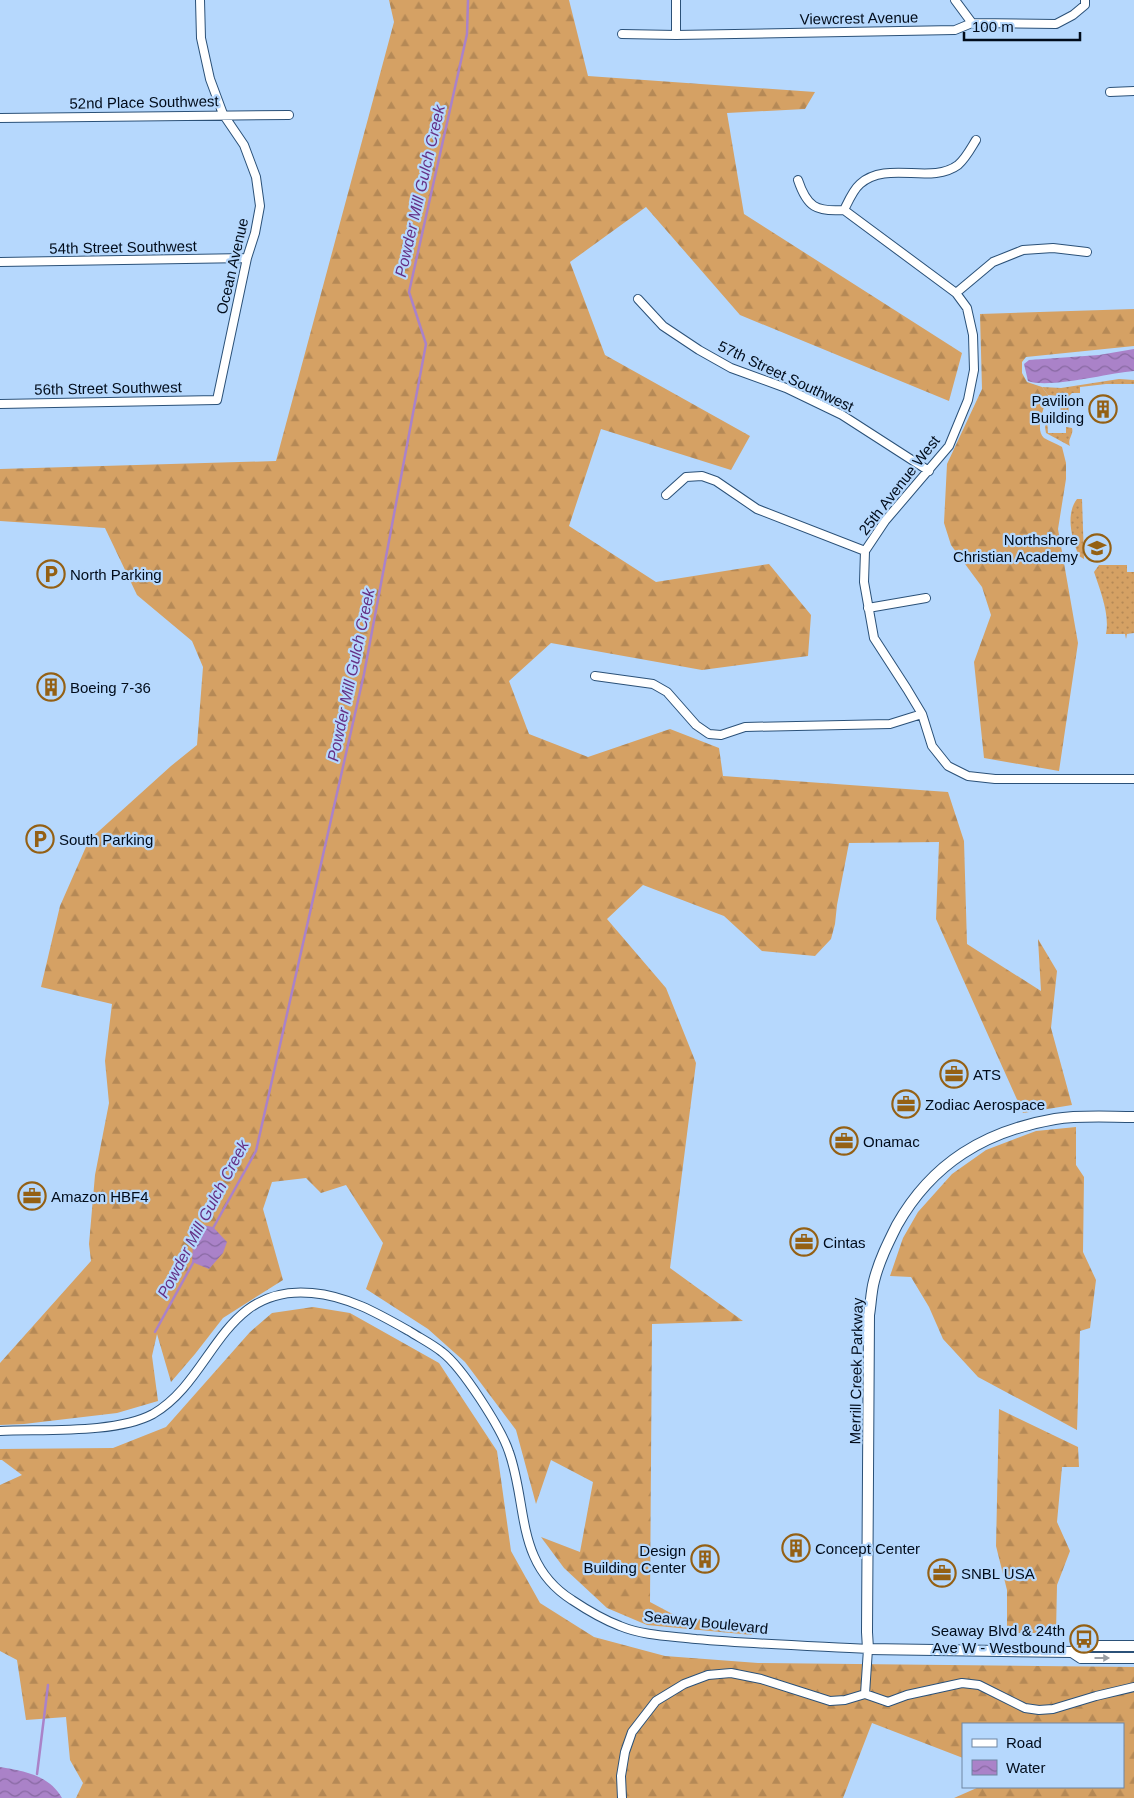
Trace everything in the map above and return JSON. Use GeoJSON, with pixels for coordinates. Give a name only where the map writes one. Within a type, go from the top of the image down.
{"type":"FeatureCollection","features":[{"type":"Feature","properties":{"kind":"street","name":"Ocean Avenue"},"geometry":{"type":"LineString","coordinates":[[200,0],[201,38],[210,79],[223,114],[244,145],[256,177],[260,206],[217,400]]}},
{"type":"Feature","properties":{"kind":"street"},"geometry":{"type":"LineString","coordinates":[[676,0],[676,35]]}},
{"type":"Feature","properties":{"kind":"street"},"geometry":{"type":"LineString","coordinates":[[955,0],[972,23]]}},
{"type":"Feature","properties":{"kind":"street","name":"Viewcrest Avenue"},"geometry":{"type":"LineString","coordinates":[[622,34],[676,35],[955,30],[972,23],[1056,24],[1073,15],[1084,5],[1086,0]]}},
{"type":"Feature","properties":{"kind":"street"},"geometry":{"type":"LineString","coordinates":[[1110,92],[1134,91]]}},
{"type":"Feature","properties":{"kind":"street","name":"52nd Place Southwest"},"geometry":{"type":"LineString","coordinates":[[0,118],[223,114],[289,115]]}},
{"type":"Feature","properties":{"kind":"street"},"geometry":{"type":"LineString","coordinates":[[798,180],[804,197],[812,205],[825,211],[844,210],[859,184],[878,174],[943,172],[957,166],[967,156],[976,140]]}},
{"type":"Feature","properties":{"kind":"street","name":"25th Avenue West"},"geometry":{"type":"LineString","coordinates":[[844,210],[956,293],[967,308],[973,335],[974,370],[968,400],[949,446],[885,521],[866,551],[864,582],[874,638],[922,714],[932,746],[948,766],[968,776],[995,779],[1134,779]]}},
{"type":"Feature","properties":{"kind":"street"},"geometry":{"type":"LineString","coordinates":[[956,293],[992,262],[1023,250],[1053,248],[1087,252]]}},
{"type":"Feature","properties":{"kind":"street","name":"54th Street Southwest"},"geometry":{"type":"LineString","coordinates":[[0,262],[247,258]]}},
{"type":"Feature","properties":{"kind":"street","name":"57th Street Southwest"},"geometry":{"type":"LineString","coordinates":[[638,299],[663,326],[699,350],[731,368],[786,388],[842,415],[929,470]]}},
{"type":"Feature","properties":{"kind":"street","name":"56th Street Southwest"},"geometry":{"type":"LineString","coordinates":[[0,404],[217,400]]}},
{"type":"Feature","properties":{"kind":"street"},"geometry":{"type":"LineString","coordinates":[[666,495],[686,477],[702,476],[716,481],[756,509],[866,551]]}},
{"type":"Feature","properties":{"kind":"street"},"geometry":{"type":"LineString","coordinates":[[868,608],[926,598]]}},
{"type":"Feature","properties":{"kind":"street"},"geometry":{"type":"LineString","coordinates":[[595,676],[653,684],[667,692],[696,726],[709,734],[721,735],[745,727],[890,724],[922,714]]}},
{"type":"Feature","properties":{"kind":"street","name":"Merrill Creek Parkway"},"geometry":{"type":"LineString","coordinates":[[868,1649],[870,1315],[874,1282],[880,1260],[889,1241],[905,1211],[919,1192],[956,1157],[975,1145],[1008,1131],[1056,1119],[1134,1117]]}},
{"type":"Feature","properties":{"kind":"street","name":"Seaway Boulevard"},"geometry":{"type":"LineString","coordinates":[[0,1430],[113,1427],[152,1414],[167,1404],[193,1376],[216,1343],[244,1313],[268,1299],[289,1294],[308,1292],[325,1294],[347,1300],[370,1310],[426,1341],[454,1363],[468,1382],[509,1450],[526,1534],[544,1574],[569,1599],[621,1627],[651,1635],[723,1641],[868,1649],[1072,1652],[1081,1658],[1134,1658]]}},
{"type":"Feature","properties":{"kind":"street","name":"Seaway Boulevard"},"geometry":{"type":"LineString","coordinates":[[1072,1652],[1081,1646],[1134,1646]]}},
{"type":"Feature","properties":{"kind":"street"},"geometry":{"type":"LineString","coordinates":[[865,1694],[868,1649]]}},
{"type":"Feature","properties":{"kind":"street"},"geometry":{"type":"LineString","coordinates":[[622,1798],[621,1776],[625,1752],[632,1732],[656,1701],[684,1684],[708,1675],[731,1673],[762,1679],[830,1701],[846,1700],[865,1694],[888,1702],[918,1692],[962,1683],[979,1685],[1025,1708],[1039,1710],[1053,1709],[1134,1687]]}},
{"type":"Feature","properties":{"kind":"green space"},"geometry":{"type":"Polygon","coordinates":[[[389,0],[569,0],[588,76],[815,92],[805,109],[727,113],[744,214],[962,353],[949,401],[740,315],[646,207],[570,262],[605,355],[750,436],[731,470],[601,429],[569,526],[656,582],[769,564],[811,615],[808,656],[702,670],[551,643],[509,681],[529,734],[588,757],[670,729],[719,748],[723,776],[948,792],[964,841],[967,944],[1041,991],[1038,939],[1057,971],[1051,1028],[1072,1105],[1023,1113],[936,919],[939,842],[849,843],[831,939],[815,956],[762,951],[724,916],[643,885],[607,919],[666,988],[696,1063],[670,1268],[743,1321],[652,1324],[650,1602],[680,1618],[751,1623],[752,1635],[647,1625],[607,1608],[564,1568],[541,1537],[580,1552],[593,1482],[551,1460],[536,1504],[516,1430],[465,1362],[428,1329],[366,1289],[383,1243],[346,1185],[321,1193],[306,1178],[272,1182],[263,1209],[283,1280],[223,1318],[171,1382],[157,1334],[152,1356],[158,1401],[117,1413],[0,1425],[0,1363],[91,1261],[89,1244],[95,1175],[109,1103],[105,1061],[112,1004],[41,987],[60,906],[89,840],[197,745],[203,667],[192,641],[137,595],[105,528],[0,521],[0,469],[276,461],[394,22],[389,0]]]}},
{"type":"Feature","properties":{"kind":"green space"},"geometry":{"type":"Polygon","coordinates":[[[1134,309],[1134,346],[1026,357],[1022,362],[1022,373],[1027,382],[1042,387],[1048,395],[1041,417],[1041,434],[1044,438],[1062,447],[1066,463],[1066,479],[1058,529],[1078,643],[1059,771],[984,758],[974,662],[991,615],[982,587],[951,545],[944,523],[947,464],[982,389],[980,314],[1134,309]]]}},
{"type":"Feature","properties":{"kind":"green space"},"geometry":{"type":"Polygon","coordinates":[[[1119,379],[1134,380],[1134,384],[1106,384],[1080,387],[1080,393],[1072,393],[1069,396],[1068,425],[1066,425],[1066,419],[1047,420],[1048,417],[1061,416],[1060,396],[1048,395],[1042,387],[1061,388],[1119,379]]]}},
{"type":"Feature","properties":{"kind":"green space"},"geometry":{"type":"Polygon","coordinates":[[[1047,420],[1048,433],[1066,433],[1066,427],[1072,428],[1069,441],[1070,446],[1046,433],[1047,420]]]}},
{"type":"Feature","properties":{"kind":"green space"},"geometry":{"type":"Polygon","coordinates":[[[1077,499],[1082,499],[1084,559],[1079,556],[1071,527],[1071,512],[1077,499]]]}},
{"type":"Feature","properties":{"kind":"green space"},"geometry":{"type":"Polygon","coordinates":[[[1099,565],[1127,565],[1127,572],[1134,572],[1134,633],[1127,634],[1126,639],[1125,634],[1106,634],[1106,610],[1094,572],[1099,565]]]}},
{"type":"Feature","properties":{"kind":"green space"},"geometry":{"type":"Polygon","coordinates":[[[1076,1127],[1076,1165],[1084,1177],[1083,1252],[1096,1280],[1090,1328],[1080,1331],[1077,1430],[978,1377],[943,1339],[929,1307],[911,1277],[890,1276],[903,1238],[918,1212],[952,1174],[986,1150],[1036,1131],[1076,1127]]]}},
{"type":"Feature","properties":{"kind":"green space"},"geometry":{"type":"Polygon","coordinates":[[[313,1307],[350,1313],[439,1363],[497,1451],[511,1551],[540,1603],[594,1637],[665,1656],[758,1663],[1134,1667],[1134,1798],[954,1798],[977,1788],[1124,1788],[1124,1723],[962,1723],[962,1758],[872,1723],[843,1798],[76,1798],[83,1783],[70,1760],[66,1717],[26,1720],[17,1660],[0,1651],[0,1485],[22,1475],[0,1460],[0,1449],[113,1448],[166,1427],[250,1332],[272,1313],[313,1307]]]}},
{"type":"Feature","properties":{"kind":"green space"},"geometry":{"type":"Polygon","coordinates":[[[999,1409],[1078,1447],[1079,1467],[1062,1467],[1057,1522],[1070,1551],[1057,1585],[1056,1633],[1007,1633],[1007,1590],[996,1546],[999,1409]]]}},
{"type":"Feature","properties":{"kind":"water"},"geometry":{"type":"Polygon","coordinates":[[[1134,349],[1134,371],[1064,382],[1038,383],[1028,381],[1024,364],[1029,360],[1099,355],[1134,349]]]}},
{"type":"Feature","properties":{"kind":"water"},"geometry":{"type":"Polygon","coordinates":[[[203,1225],[213,1227],[227,1242],[223,1253],[209,1269],[192,1262],[193,1243],[203,1225]]]}},
{"type":"Feature","properties":{"kind":"water"},"geometry":{"type":"Polygon","coordinates":[[[0,1767],[18,1770],[43,1779],[57,1790],[62,1798],[0,1798],[0,1767]]]}},
{"type":"Feature","properties":{"kind":"waterway","name":"Powder Mill Gulch Creek"},"geometry":{"type":"LineString","coordinates":[[212,1230],[256,1151],[364,674],[426,344],[409,292],[467,34],[468,0]]}},
{"type":"Feature","properties":{"kind":"waterway","name":"Powder Mill Gulch Creek"},"geometry":{"type":"LineString","coordinates":[[155,1332],[194,1261]]}},
{"type":"Feature","properties":{"kind":"waterway","name":"Powder Mill Gulch Creek"},"geometry":{"type":"LineString","coordinates":[[37,1774],[48,1685]]}},
{"type":"Feature","properties":{"kind":"place","name":"Pavilion Building"},"geometry":{"type":"Point","coordinates":[1103,409]}},
{"type":"Feature","properties":{"kind":"place","name":"Northshore Christian Academy"},"geometry":{"type":"Point","coordinates":[1097,548]}},
{"type":"Feature","properties":{"kind":"place","name":"North Parking"},"geometry":{"type":"Point","coordinates":[51,574]}},
{"type":"Feature","properties":{"kind":"place","name":"Boeing 7-36"},"geometry":{"type":"Point","coordinates":[51,687]}},
{"type":"Feature","properties":{"kind":"place","name":"South Parking"},"geometry":{"type":"Point","coordinates":[40,839]}},
{"type":"Feature","properties":{"kind":"place","name":"ATS"},"geometry":{"type":"Point","coordinates":[954,1074]}},
{"type":"Feature","properties":{"kind":"place","name":"Zodiac Aerospace"},"geometry":{"type":"Point","coordinates":[906,1104]}},
{"type":"Feature","properties":{"kind":"place","name":"Onamac"},"geometry":{"type":"Point","coordinates":[844,1141]}},
{"type":"Feature","properties":{"kind":"place","name":"Amazon HBF4"},"geometry":{"type":"Point","coordinates":[32,1196]}},
{"type":"Feature","properties":{"kind":"place","name":"Cintas"},"geometry":{"type":"Point","coordinates":[804,1242]}},
{"type":"Feature","properties":{"kind":"place","name":"Concept Center"},"geometry":{"type":"Point","coordinates":[796,1548]}},
{"type":"Feature","properties":{"kind":"place","name":"Design Building Center"},"geometry":{"type":"Point","coordinates":[705,1559]}},
{"type":"Feature","properties":{"kind":"place","name":"SNBL USA"},"geometry":{"type":"Point","coordinates":[942,1573]}},
{"type":"Feature","properties":{"kind":"place","name":"Seaway Blvd & 24th Ave W - Westbound"},"geometry":{"type":"Point","coordinates":[1084,1639]}}]}
